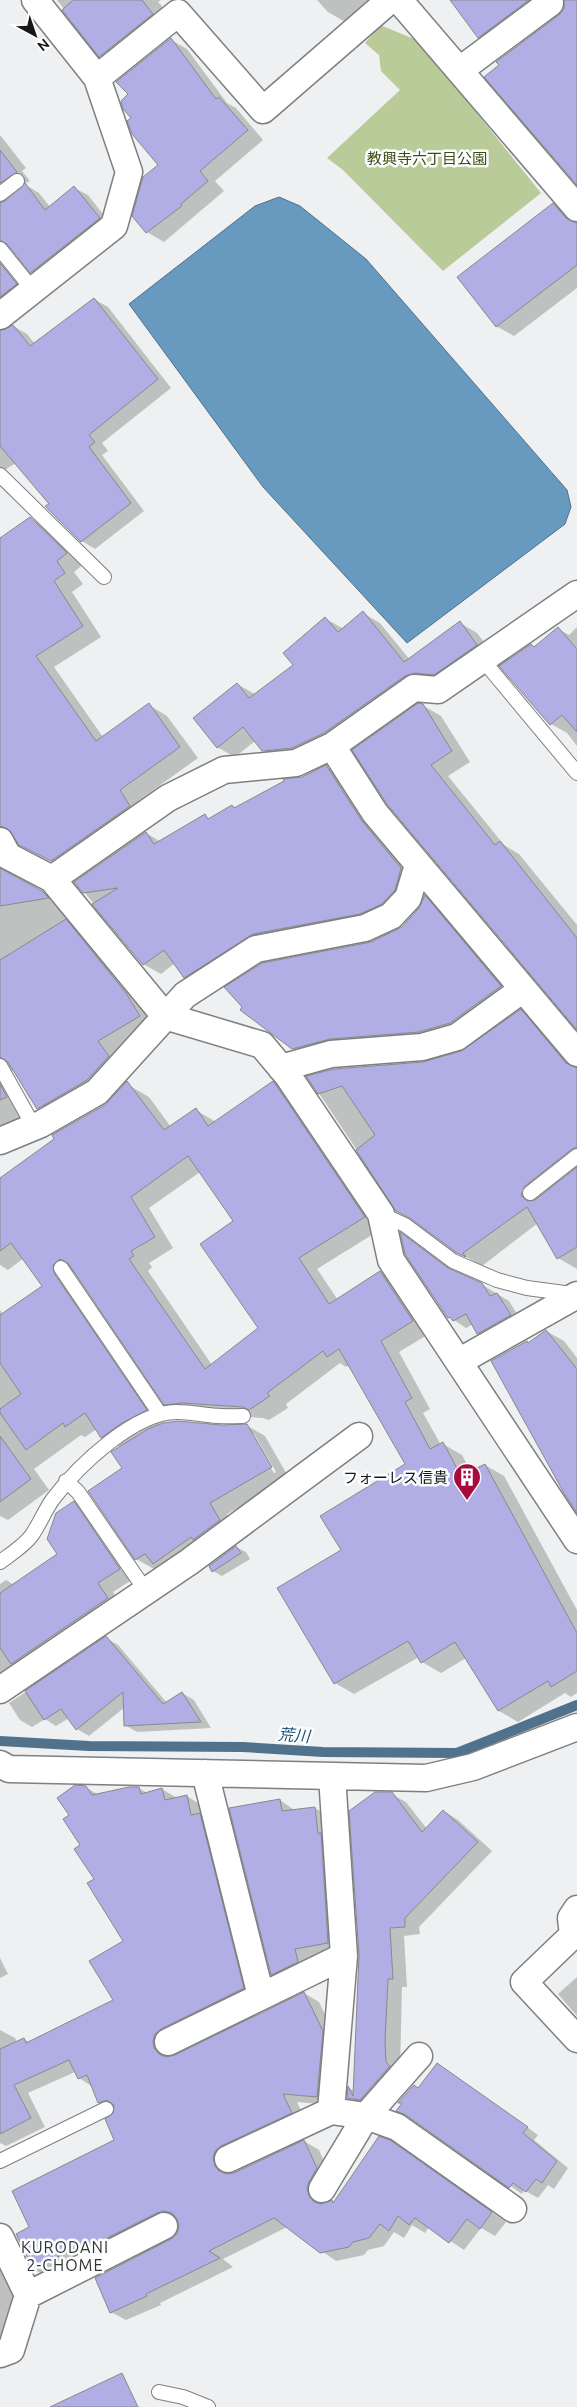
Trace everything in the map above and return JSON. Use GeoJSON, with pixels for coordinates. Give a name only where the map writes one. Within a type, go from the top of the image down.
{"type":"FeatureCollection","features":[{"type":"Feature","properties":{"kind":"street"},"geometry":{"type":"LineString","coordinates":[[0,316],[114,226],[129,172],[97,78],[35,0]]}},
{"type":"Feature","properties":{"kind":"street"},"geometry":{"type":"LineString","coordinates":[[97,78],[178,7],[263,110],[390,0]]}},
{"type":"Feature","properties":{"kind":"street"},"geometry":{"type":"LineString","coordinates":[[399,0],[577,208]]}},
{"type":"Feature","properties":{"kind":"street"},"geometry":{"type":"LineString","coordinates":[[460,70],[550,3],[548,0]]}},
{"type":"Feature","properties":{"kind":"street"},"geometry":{"type":"LineString","coordinates":[[52,879],[168,798],[224,770],[296,763],[332,746],[414,688],[438,690],[577,594]]}},
{"type":"Feature","properties":{"kind":"street"},"geometry":{"type":"LineString","coordinates":[[332,746],[375,813],[577,1053]]}},
{"type":"Feature","properties":{"kind":"street"},"geometry":{"type":"LineString","coordinates":[[3,852],[52,879],[165,1016],[262,1045],[281,1068],[381,1214],[391,1260],[460,1361],[577,1540]]}},
{"type":"Feature","properties":{"kind":"street"},"geometry":{"type":"LineString","coordinates":[[0,1142],[34,1127],[97,1092],[185,995],[256,948],[365,928],[391,916],[408,898],[418,865]]}},
{"type":"Feature","properties":{"kind":"street"},"geometry":{"type":"LineString","coordinates":[[281,1068],[330,1054],[422,1047],[457,1038],[523,989]]}},
{"type":"Feature","properties":{"kind":"street"},"geometry":{"type":"LineString","coordinates":[[460,1361],[577,1295]]}},
{"type":"Feature","properties":{"kind":"street"},"geometry":{"type":"LineString","coordinates":[[0,1690],[146,1592],[359,1436]]}},
{"type":"Feature","properties":{"kind":"street"},"geometry":{"type":"LineString","coordinates":[[0,1764],[8,1769],[426,1778],[473,1767],[577,1727]]}},
{"type":"Feature","properties":{"kind":"street"},"geometry":{"type":"LineString","coordinates":[[205,1773],[261,1996]]}},
{"type":"Feature","properties":{"kind":"street"},"geometry":{"type":"LineString","coordinates":[[331,2111],[344,1956],[332,1776]]}},
{"type":"Feature","properties":{"kind":"street"},"geometry":{"type":"LineString","coordinates":[[577,1909],[571,1918],[573,1935],[524,1982],[577,2039]]}},
{"type":"Feature","properties":{"kind":"street"},"geometry":{"type":"LineString","coordinates":[[168,2042],[344,1956]]}},
{"type":"Feature","properties":{"kind":"street"},"geometry":{"type":"LineString","coordinates":[[322,2189],[366,2116],[419,2056]]}},
{"type":"Feature","properties":{"kind":"street"},"geometry":{"type":"LineString","coordinates":[[228,2159],[331,2111],[366,2116],[397,2127],[513,2209]]}},
{"type":"Feature","properties":{"kind":"street"},"geometry":{"type":"LineString","coordinates":[[28,2295],[164,2226]]}},
{"type":"Feature","properties":{"kind":"street"},"geometry":{"type":"LineString","coordinates":[[0,2236],[28,2295],[11,2350],[0,2354]]}},
{"type":"Feature","properties":{"kind":"lane"},"geometry":{"type":"LineString","coordinates":[[0,194],[17,181]]}},
{"type":"Feature","properties":{"kind":"lane"},"geometry":{"type":"LineString","coordinates":[[0,250],[33,290]]}},
{"type":"Feature","properties":{"kind":"lane"},"geometry":{"type":"LineString","coordinates":[[0,474],[104,577]]}},
{"type":"Feature","properties":{"kind":"lane"},"geometry":{"type":"LineString","coordinates":[[482,659],[577,773]]}},
{"type":"Feature","properties":{"kind":"lane"},"geometry":{"type":"LineString","coordinates":[[0,1066],[34,1127]]}},
{"type":"Feature","properties":{"kind":"lane"},"geometry":{"type":"LineString","coordinates":[[530,1193],[577,1156]]}},
{"type":"Feature","properties":{"kind":"lane"},"geometry":{"type":"LineString","coordinates":[[381,1214],[406,1225],[453,1261],[497,1280],[527,1288],[577,1295]]}},
{"type":"Feature","properties":{"kind":"lane"},"geometry":{"type":"LineString","coordinates":[[61,1268],[160,1414]]}},
{"type":"Feature","properties":{"kind":"lane"},"geometry":{"type":"LineString","coordinates":[[0,1562],[15,1552],[32,1535],[45,1510],[66,1481],[84,1462],[110,1442],[153,1415],[177,1411],[210,1416],[243,1416]]}},
{"type":"Feature","properties":{"kind":"lane"},"geometry":{"type":"LineString","coordinates":[[66,1481],[78,1492],[146,1592]]}},
{"type":"Feature","properties":{"kind":"lane"},"geometry":{"type":"LineString","coordinates":[[0,2161],[106,2108]]}},
{"type":"Feature","properties":{"kind":"lane"},"geometry":{"type":"LineString","coordinates":[[159,2392],[184,2397],[208,2407]]}},
{"type":"Feature","properties":{"kind":"green space","name":"教興寺六丁目公園"},"geometry":{"type":"Polygon","coordinates":[[[380,25],[419,41],[541,193],[443,271],[343,170],[327,158],[400,90],[381,71],[379,55],[365,43],[380,25]]]}},
{"type":"Feature","properties":{"kind":"water"},"geometry":{"type":"Polygon","coordinates":[[[279,197],[300,206],[366,259],[567,490],[571,507],[565,524],[407,643],[263,487],[129,304],[255,206],[279,197]]]}},
{"type":"Feature","properties":{"kind":"building"},"geometry":{"type":"Polygon","coordinates":[[[73,0],[142,0],[153,14],[99,57],[62,10],[73,0]]]}},
{"type":"Feature","properties":{"kind":"building"},"geometry":{"type":"Polygon","coordinates":[[[450,0],[529,0],[478,38],[450,0]]]}},
{"type":"Feature","properties":{"kind":"building"},"geometry":{"type":"Polygon","coordinates":[[[564,0],[577,0],[577,185],[484,77],[499,65],[496,62],[559,15],[564,9],[564,0]]]}},
{"type":"Feature","properties":{"kind":"building"},"geometry":{"type":"Polygon","coordinates":[[[171,38],[216,99],[219,97],[248,130],[200,171],[208,181],[181,204],[182,206],[146,233],[132,216],[143,177],[158,165],[132,134],[127,121],[131,118],[123,109],[121,101],[128,94],[116,82],[171,38]]]}},
{"type":"Feature","properties":{"kind":"building"},"geometry":{"type":"Polygon","coordinates":[[[0,150],[17,172],[0,183],[0,150]]]}},
{"type":"Feature","properties":{"kind":"building"},"geometry":{"type":"Polygon","coordinates":[[[25,183],[45,210],[74,186],[100,218],[30,273],[7,244],[0,240],[0,203],[5,201],[25,183]]]}},
{"type":"Feature","properties":{"kind":"building"},"geometry":{"type":"Polygon","coordinates":[[[553,203],[566,218],[577,223],[577,265],[496,327],[457,277],[553,203]]]}},
{"type":"Feature","properties":{"kind":"building"},"geometry":{"type":"Polygon","coordinates":[[[0,263],[17,284],[0,297],[0,263]]]}},
{"type":"Feature","properties":{"kind":"building"},"geometry":{"type":"Polygon","coordinates":[[[94,298],[158,379],[89,435],[95,442],[89,447],[131,503],[81,542],[45,506],[49,504],[0,446],[0,331],[13,325],[30,346],[94,298]]]}},
{"type":"Feature","properties":{"kind":"building"},"geometry":{"type":"Polygon","coordinates":[[[30,517],[67,553],[57,561],[65,573],[54,581],[83,626],[36,656],[96,741],[149,703],[180,747],[120,790],[130,806],[51,861],[19,845],[8,829],[0,826],[0,538],[30,517]]]}},
{"type":"Feature","properties":{"kind":"building"},"geometry":{"type":"Polygon","coordinates":[[[363,611],[404,662],[460,621],[477,645],[434,675],[415,673],[405,676],[324,733],[292,748],[262,751],[243,727],[217,748],[193,718],[237,683],[249,698],[293,665],[283,653],[325,617],[338,632],[363,611]]]}},
{"type":"Feature","properties":{"kind":"building"},"geometry":{"type":"Polygon","coordinates":[[[558,627],[577,649],[577,732],[562,715],[550,725],[499,666],[531,644],[534,647],[558,627]]]}},
{"type":"Feature","properties":{"kind":"building"},"geometry":{"type":"Polygon","coordinates":[[[418,703],[423,704],[452,751],[431,765],[495,845],[500,841],[577,938],[577,1030],[387,804],[352,750],[418,703]]]}},
{"type":"Feature","properties":{"kind":"building"},"geometry":{"type":"Polygon","coordinates":[[[326,765],[362,821],[401,868],[395,890],[382,904],[360,914],[253,934],[184,978],[164,950],[143,965],[92,904],[118,888],[83,893],[74,882],[146,832],[154,844],[205,814],[208,819],[232,805],[234,808],[284,781],[283,779],[302,777],[326,765]]]}},
{"type":"Feature","properties":{"kind":"building"},"geometry":{"type":"Polygon","coordinates":[[[0,868],[42,891],[49,898],[0,906],[0,868]]]}},
{"type":"Feature","properties":{"kind":"building"},"geometry":{"type":"Polygon","coordinates":[[[425,895],[501,986],[450,1023],[419,1032],[330,1039],[292,1049],[240,1010],[242,1007],[224,987],[262,963],[371,942],[402,927],[419,908],[425,895]]]}},
{"type":"Feature","properties":{"kind":"building"},"geometry":{"type":"Polygon","coordinates":[[[66,919],[126,993],[140,1016],[98,1041],[109,1056],[87,1080],[37,1109],[8,1062],[0,1057],[0,960],[66,919]]]}},
{"type":"Feature","properties":{"kind":"building"},"geometry":{"type":"Polygon","coordinates":[[[521,1009],[566,1063],[577,1068],[577,1147],[525,1186],[521,1195],[527,1201],[535,1200],[577,1167],[577,1247],[557,1259],[527,1207],[463,1253],[466,1257],[457,1253],[410,1218],[396,1211],[356,1150],[375,1135],[342,1086],[318,1094],[306,1076],[334,1069],[423,1062],[461,1051],[521,1009]]]}},
{"type":"Feature","properties":{"kind":"building"},"geometry":{"type":"Polygon","coordinates":[[[127,1081],[164,1130],[196,1108],[208,1126],[273,1081],[365,1217],[299,1258],[329,1304],[380,1271],[413,1321],[381,1341],[412,1398],[405,1402],[430,1449],[443,1442],[461,1476],[485,1464],[577,1633],[577,1671],[551,1687],[548,1681],[498,1711],[455,1642],[421,1663],[408,1641],[334,1684],[277,1588],[341,1550],[320,1516],[405,1464],[339,1349],[327,1357],[323,1351],[267,1393],[270,1396],[249,1410],[243,1407],[182,1403],[164,1405],[68,1263],[60,1259],[53,1265],[54,1273],[147,1410],[122,1423],[101,1438],[85,1413],[65,1427],[63,1423],[26,1450],[0,1413],[0,1409],[21,1394],[0,1363],[0,1315],[42,1286],[11,1243],[0,1251],[0,1178],[54,1139],[52,1135],[105,1105],[127,1081]],[[188,1156],[131,1197],[155,1237],[131,1251],[134,1256],[129,1259],[205,1369],[258,1328],[200,1244],[233,1221],[188,1156]]]}},
{"type":"Feature","properties":{"kind":"building"},"geometry":{"type":"Polygon","coordinates":[[[0,1084],[7,1097],[0,1100],[0,1084]]]}},
{"type":"Feature","properties":{"kind":"building"},"geometry":{"type":"Polygon","coordinates":[[[400,1232],[448,1268],[482,1283],[490,1296],[497,1293],[511,1315],[477,1334],[466,1314],[453,1321],[450,1317],[448,1318],[405,1254],[400,1232]]]}},
{"type":"Feature","properties":{"kind":"building"},"geometry":{"type":"Polygon","coordinates":[[[546,1330],[577,1369],[577,1513],[491,1361],[527,1341],[528,1343],[546,1330]]]}},
{"type":"Feature","properties":{"kind":"building"},"geometry":{"type":"Polygon","coordinates":[[[178,1421],[221,1425],[247,1424],[272,1467],[210,1503],[220,1520],[193,1540],[191,1537],[153,1564],[145,1554],[135,1560],[88,1491],[122,1468],[111,1452],[148,1429],[163,1423],[178,1421]]]}},
{"type":"Feature","properties":{"kind":"building"},"geometry":{"type":"Polygon","coordinates":[[[0,1436],[31,1479],[0,1502],[0,1436]]]}},
{"type":"Feature","properties":{"kind":"building"},"geometry":{"type":"Polygon","coordinates":[[[74,1501],[120,1569],[98,1583],[108,1598],[11,1664],[0,1648],[0,1593],[57,1554],[47,1539],[56,1513],[74,1501]]]}},
{"type":"Feature","properties":{"kind":"building"},"geometry":{"type":"Polygon","coordinates":[[[236,1546],[241,1553],[212,1572],[209,1566],[236,1546]]]}},
{"type":"Feature","properties":{"kind":"building"},"geometry":{"type":"Polygon","coordinates":[[[106,1636],[163,1704],[182,1692],[201,1722],[124,1726],[123,1692],[76,1730],[61,1709],[44,1720],[25,1691],[106,1636]]]}},
{"type":"Feature","properties":{"kind":"building"},"geometry":{"type":"Polygon","coordinates":[[[75,1785],[86,1786],[92,1795],[129,1787],[139,1787],[141,1794],[162,1788],[165,1800],[187,1795],[191,1815],[200,1813],[244,1988],[161,2029],[155,2034],[153,2041],[154,2048],[159,2054],[166,2057],[175,2055],[304,1992],[323,2031],[317,2097],[283,2094],[292,2113],[221,2146],[215,2151],[213,2158],[215,2166],[219,2171],[226,2174],[234,2173],[304,2140],[317,2168],[307,2188],[309,2196],[314,2202],[321,2204],[332,2200],[333,2203],[379,2136],[390,2140],[492,2212],[480,2229],[467,2219],[449,2243],[415,2218],[409,2225],[398,2216],[389,2231],[380,2224],[369,2238],[353,2242],[349,2247],[320,2253],[274,2218],[209,2251],[220,2258],[110,2313],[95,2278],[171,2239],[177,2234],[179,2226],[177,2219],[172,2213],[164,2211],[157,2213],[83,2250],[81,2245],[33,2269],[16,2234],[29,2227],[12,2191],[114,2140],[105,2119],[113,2113],[114,2105],[107,2100],[98,2103],[87,2075],[78,2079],[69,2060],[14,2085],[31,2118],[0,2134],[0,2049],[24,2038],[26,2043],[113,2000],[89,1961],[123,1941],[87,1883],[94,1879],[74,1849],[80,1845],[63,1819],[69,1815],[57,1798],[75,1785]]]}},
{"type":"Feature","properties":{"kind":"building"},"geometry":{"type":"Polygon","coordinates":[[[375,1792],[392,1792],[422,1832],[443,1810],[478,1842],[405,1918],[405,1927],[390,1928],[393,1979],[388,1979],[385,2041],[386,2062],[390,2066],[360,2100],[347,2098],[348,2086],[353,2096],[359,1955],[349,1811],[375,1792]]]}},
{"type":"Feature","properties":{"kind":"building"},"geometry":{"type":"Polygon","coordinates":[[[280,1799],[282,1811],[315,1807],[318,1834],[321,1832],[328,1943],[295,1949],[298,1962],[271,1975],[229,1808],[280,1799]]]}},
{"type":"Feature","properties":{"kind":"building"},"geometry":{"type":"Polygon","coordinates":[[[437,2063],[528,2127],[523,2133],[557,2161],[542,2183],[536,2179],[526,2192],[513,2183],[509,2188],[406,2115],[396,2111],[402,2103],[398,2103],[414,2085],[418,2088],[437,2063]]]}},
{"type":"Feature","properties":{"kind":"building"},"geometry":{"type":"Polygon","coordinates":[[[122,2373],[138,2407],[50,2407],[122,2373]]]}},
{"type":"Feature","properties":{"kind":"waterway","name":"荒川"},"geometry":{"type":"LineString","coordinates":[[0,1741],[89,1746],[243,1747],[323,1752],[457,1753],[577,1705]]}},
{"type":"Feature","properties":{"kind":"place","name":"フォーレス信貴"},"geometry":{"type":"Point","coordinates":[467,1501]}},
{"type":"Feature","properties":{"kind":"district","name":"KURODANI 2-CHOME"},"geometry":{"type":"Point","coordinates":[65,2256]}}]}
